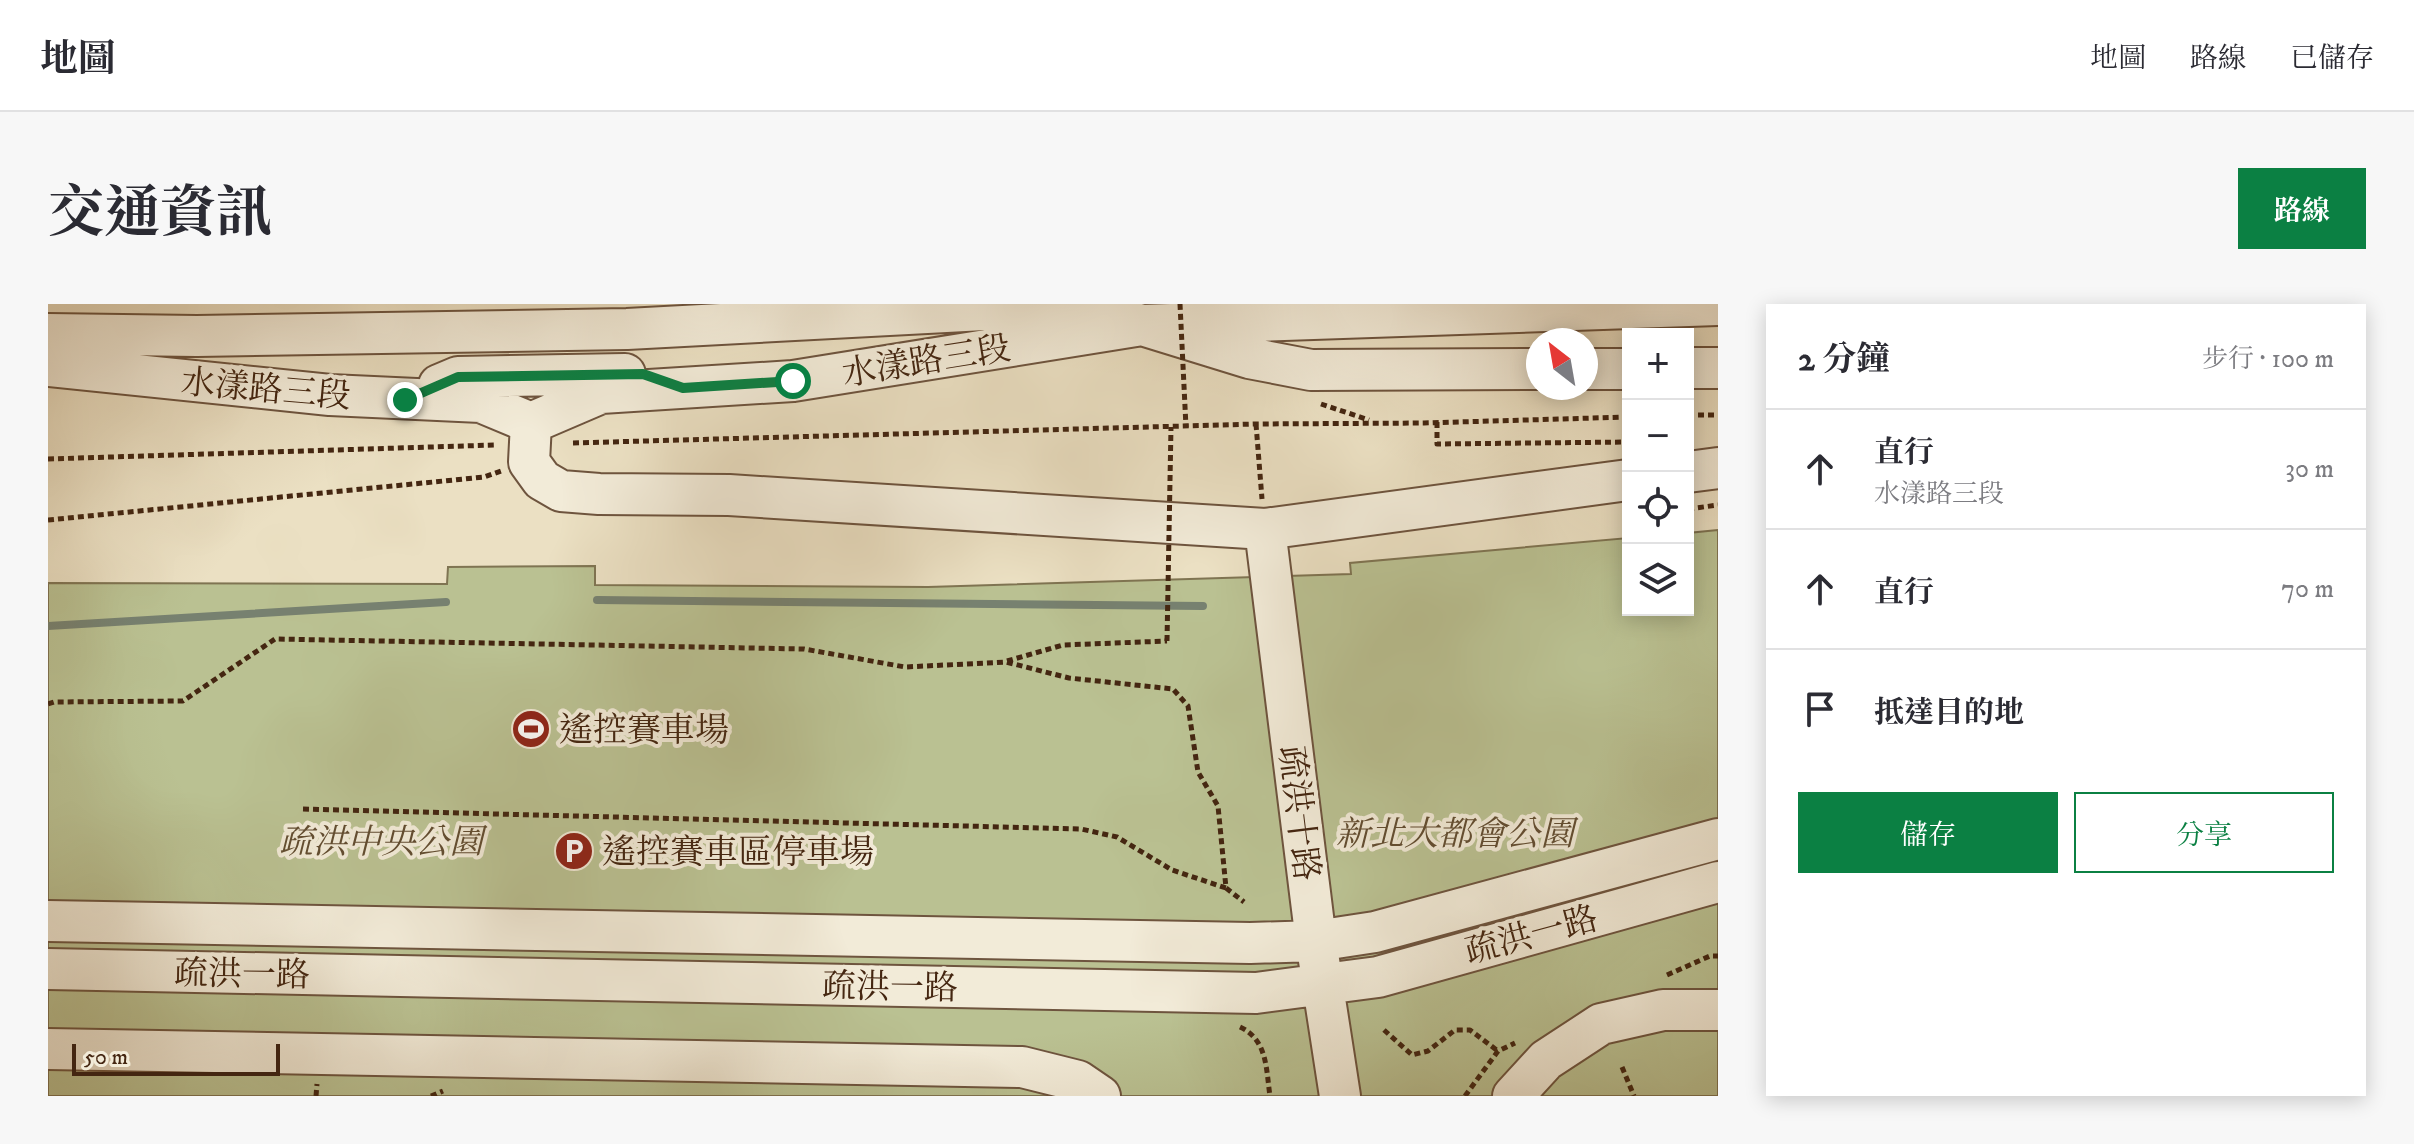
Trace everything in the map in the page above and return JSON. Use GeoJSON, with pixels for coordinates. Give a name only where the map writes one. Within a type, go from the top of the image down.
{"type":"FeatureCollection","features":[{"type":"Feature","properties":{"kind":"street"},"geometry":{"type":"LineString","coordinates":[[73,324],[197,336],[627,329],[1077,305],[1140,315],[1249,358],[1311,370],[1526,369]]}},
{"type":"Feature","properties":{"kind":"street","name":"水漾路三段"},"geometry":{"type":"LineString","coordinates":[[48,366],[330,395],[481,402],[530,443],[601,393],[793,381],[1140,315],[1718,305]]}},
{"type":"Feature","properties":{"kind":"street"},"geometry":{"type":"LineString","coordinates":[[1694,368],[1718,368]]}},
{"type":"Feature","properties":{"kind":"street"},"geometry":{"type":"LineString","coordinates":[[1598,369],[1622,369]]}},
{"type":"Feature","properties":{"kind":"street"},"geometry":{"type":"LineString","coordinates":[[405,400],[458,377],[643,374],[683,388]]}},
{"type":"Feature","properties":{"kind":"street"},"geometry":{"type":"LineString","coordinates":[[530,443],[542,480],[561,491],[599,494],[729,495],[1264,516],[1622,481]]}},
{"type":"Feature","properties":{"kind":"street"},"geometry":{"type":"LineString","coordinates":[[1694,471],[1718,468]]}},
{"type":"Feature","properties":{"kind":"street","name":"疏洪十路"},"geometry":{"type":"LineString","coordinates":[[1264,516],[1316,941],[1340,1096]]}},
{"type":"Feature","properties":{"kind":"street","name":"疏洪一路"},"geometry":{"type":"LineString","coordinates":[[48,921],[1250,943],[1316,941],[1375,932],[1718,839]]}},
{"type":"Feature","properties":{"kind":"street","name":"疏洪一路"},"geometry":{"type":"LineString","coordinates":[[48,969],[1256,993],[1378,977],[1718,882]]}},
{"type":"Feature","properties":{"kind":"street"},"geometry":{"type":"LineString","coordinates":[[1513,1096],[1546,1060],[1601,1024],[1663,1010],[1718,1010]]}},
{"type":"Feature","properties":{"kind":"street"},"geometry":{"type":"LineString","coordinates":[[48,1049],[1022,1067],[1078,1081],[1100,1096]]}},
{"type":"Feature","properties":{"kind":"path"},"geometry":{"type":"LineString","coordinates":[[1180,304],[1186,427]]}},
{"type":"Feature","properties":{"kind":"path"},"geometry":{"type":"LineString","coordinates":[[1694,415],[1718,415]]}},
{"type":"Feature","properties":{"kind":"path"},"geometry":{"type":"LineString","coordinates":[[48,459],[530,443],[1622,417]]}},
{"type":"Feature","properties":{"kind":"path"},"geometry":{"type":"LineString","coordinates":[[1437,422],[1437,444],[1622,442]]}},
{"type":"Feature","properties":{"kind":"path"},"geometry":{"type":"LineString","coordinates":[[1256,424],[1264,516]]}},
{"type":"Feature","properties":{"kind":"path"},"geometry":{"type":"LineString","coordinates":[[48,704],[183,701],[275,639],[804,649],[905,667],[1006,662],[1063,645],[1167,641],[1171,427]]}},
{"type":"Feature","properties":{"kind":"path"},"geometry":{"type":"LineString","coordinates":[[48,520],[484,477],[530,443]]}},
{"type":"Feature","properties":{"kind":"path"},"geometry":{"type":"LineString","coordinates":[[1006,662],[1069,678],[1173,689],[1188,706],[1198,772],[1218,806],[1226,888]]}},
{"type":"Feature","properties":{"kind":"path"},"geometry":{"type":"LineString","coordinates":[[303,809],[1081,829],[1117,837],[1172,870],[1226,888],[1244,902]]}},
{"type":"Feature","properties":{"kind":"path"},"geometry":{"type":"LineString","coordinates":[[1384,1030],[1412,1055],[1428,1051],[1455,1030],[1470,1030],[1498,1051]]}},
{"type":"Feature","properties":{"kind":"path"},"geometry":{"type":"LineString","coordinates":[[1622,1067],[1634,1096]]}},
{"type":"Feature","properties":{"kind":"green space","name":"疏洪中央公園"},"geometry":{"type":"Polygon","coordinates":[[[1718,530],[1718,1096],[48,1096],[48,583],[447,584],[448,567],[595,566],[595,585],[928,587],[1351,574],[1350,563],[1622,539],[1622,616],[1694,616],[1694,532],[1718,530]]]}},
{"type":"Feature","properties":{"kind":"waterway"},"geometry":{"type":"LineString","coordinates":[[597,600],[1203,606]]}},
{"type":"Feature","properties":{"kind":"waterway"},"geometry":{"type":"LineString","coordinates":[[48,626],[446,602]]}},
{"type":"Feature","properties":{"kind":"place","name":"遙控賽車場"},"geometry":{"type":"Point","coordinates":[531,729]}},
{"type":"Feature","properties":{"kind":"place","name":"遙控賽車區停車場"},"geometry":{"type":"Point","coordinates":[574,851]}},
{"type":"Feature","properties":{"kind":"route"},"geometry":{"type":"LineString","coordinates":[[405,400],[458,377],[643,374],[683,388],[793,381]]}},
{"type":"Feature","properties":{"kind":"park label","name":"新北大都會公園"},"geometry":{"type":"Point","coordinates":[1455,833]}}]}
